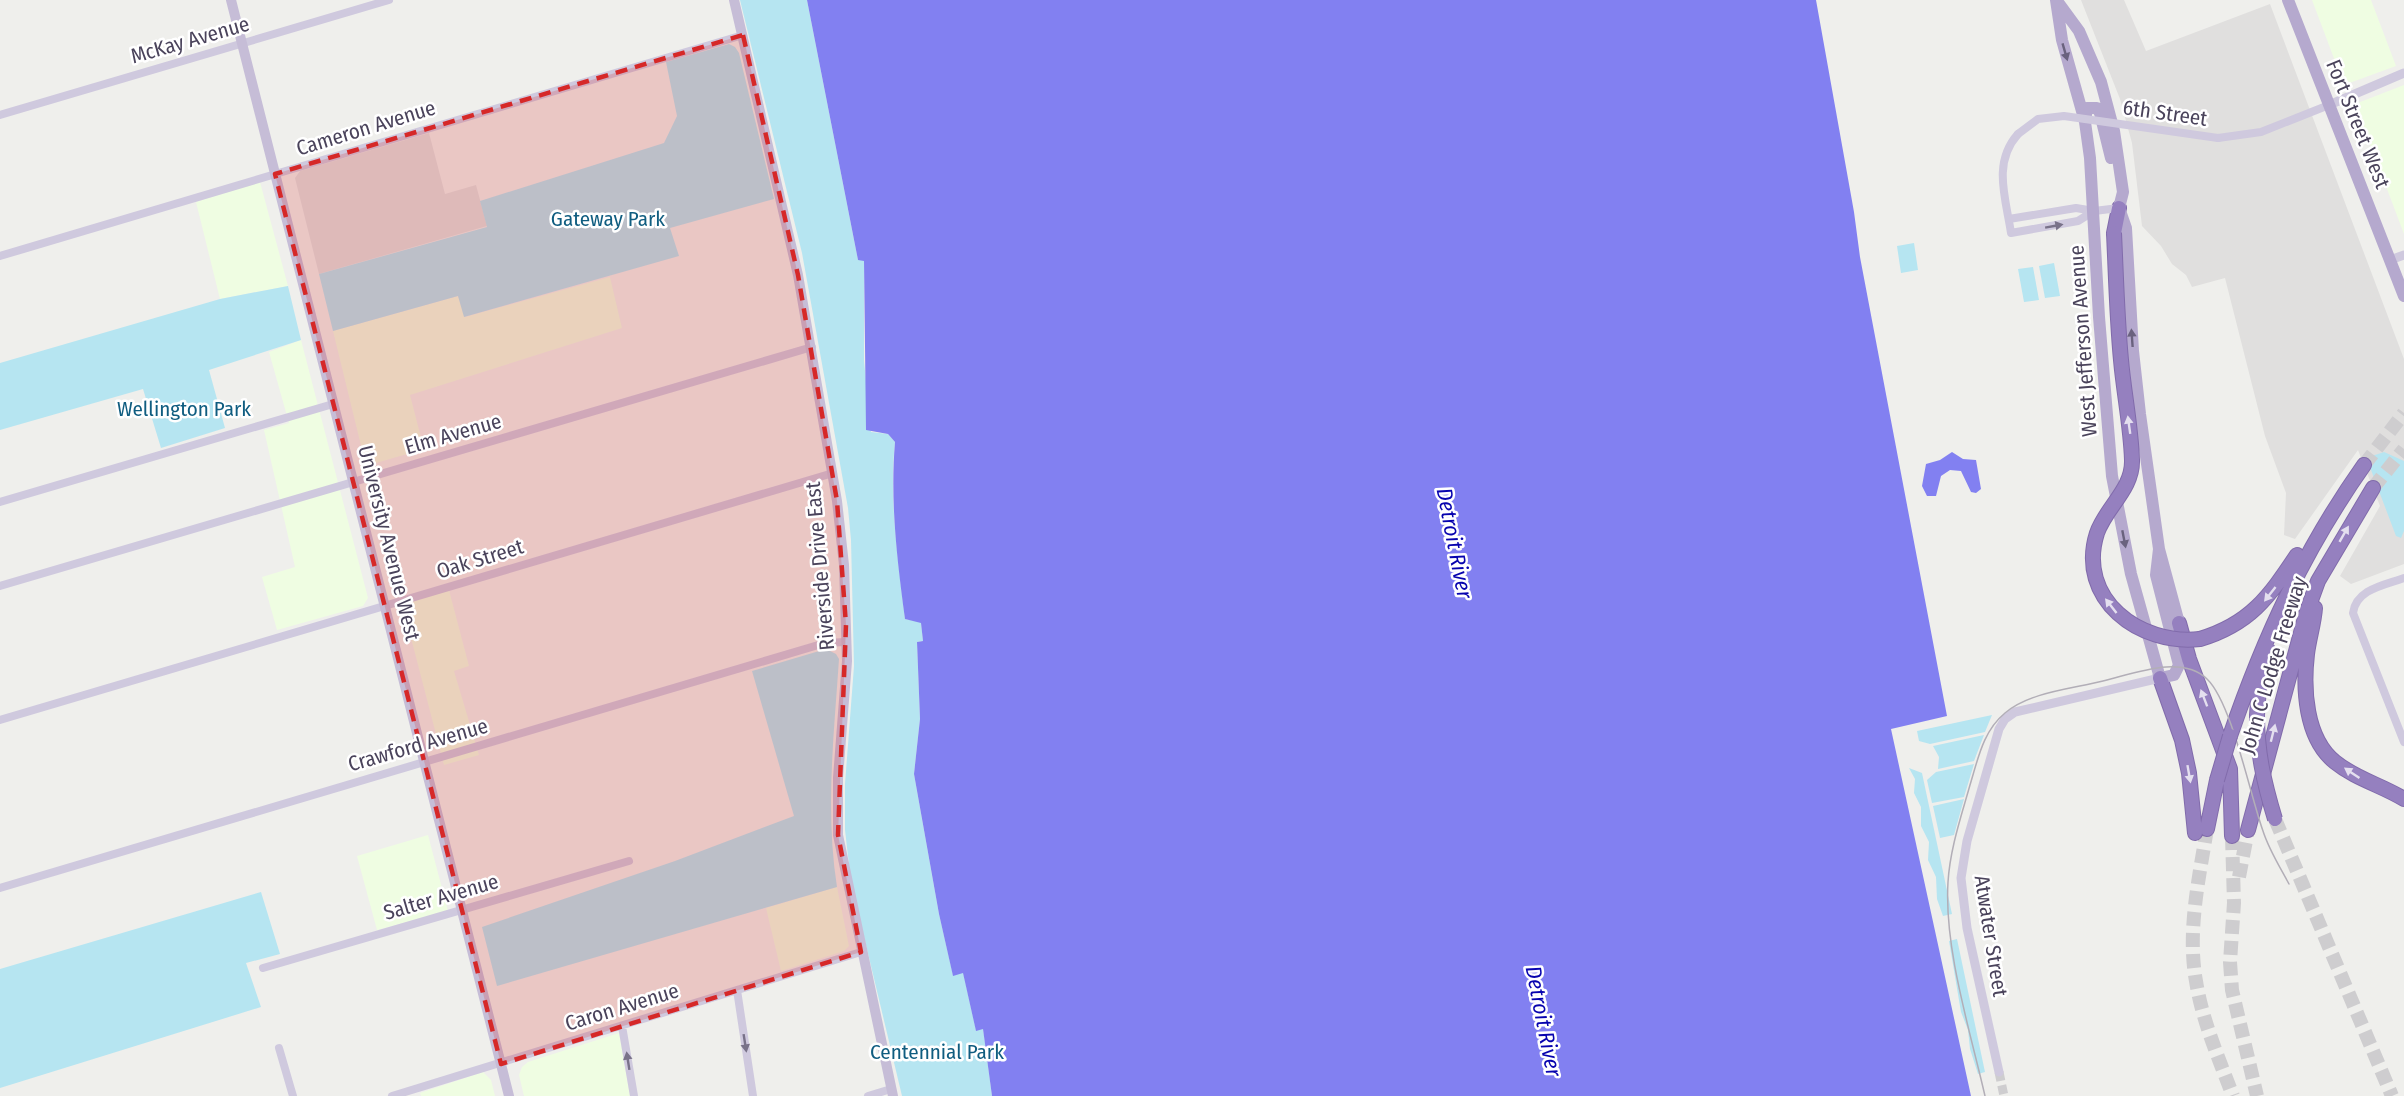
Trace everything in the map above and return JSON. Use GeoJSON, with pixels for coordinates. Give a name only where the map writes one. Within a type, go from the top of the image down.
{"type":"FeatureCollection","features":[{"type":"Feature","properties":{"kind":"highway"},"geometry":{"type":"LineString","coordinates":[[2119,208],[2114,233],[2118,332],[2132,464],[2124,490],[2108,511],[2097,533],[2093,558],[2094,575],[2103,596],[2120,618],[2156,636],[2182,641],[2200,639],[2219,633],[2250,616],[2301,550],[2319,532]]}},
{"type":"Feature","properties":{"kind":"highway","name":"John C Lodge Freeway"},"geometry":{"type":"LineString","coordinates":[[2160,678],[2182,740],[2201,831],[2230,736],[2272,626],[2319,532],[2364,465]]}},
{"type":"Feature","properties":{"kind":"highway","name":"John C Lodge Freeway"},"geometry":{"type":"LineString","coordinates":[[2248,830],[2291,663],[2318,581],[2373,489]]}},
{"type":"Feature","properties":{"kind":"highway"},"geometry":{"type":"LineString","coordinates":[[2275,819],[2262,777],[2257,744],[2259,687],[2267,656],[2340,500]]}},
{"type":"Feature","properties":{"kind":"highway"},"geometry":{"type":"LineString","coordinates":[[2318,581],[2306,675],[2308,711],[2312,725],[2325,751],[2334,761],[2362,780],[2404,799]]}},
{"type":"Feature","properties":{"kind":"highway"},"geometry":{"type":"LineString","coordinates":[[2179,623],[2189,659],[2230,769],[2232,836]]}},
{"type":"Feature","properties":{"kind":"main road","name":"University Avenue West"},"geometry":{"type":"LineString","coordinates":[[231,0],[509,1096]]}},
{"type":"Feature","properties":{"kind":"main road","name":"Riverside Drive East"},"geometry":{"type":"LineString","coordinates":[[734,0],[772,159],[812,347],[832,473],[844,565],[846,642],[845,704],[837,795],[837,835],[892,1093]]}},
{"type":"Feature","properties":{"kind":"main road","name":"West Jefferson Avenue"},"geometry":{"type":"LineString","coordinates":[[2056,0],[2062,40],[2085,122],[2094,211],[2098,317],[2112,476],[2131,574],[2160,678]]}},
{"type":"Feature","properties":{"kind":"main road","name":"West Jefferson Avenue"},"geometry":{"type":"LineString","coordinates":[[2056,0],[2079,31],[2101,82],[2114,131],[2123,192],[2119,208],[2126,228],[2133,351],[2159,549],[2179,623]]}},
{"type":"Feature","properties":{"kind":"main road","name":"Fort Street West"},"geometry":{"type":"LineString","coordinates":[[2288,0],[2404,296]]}},
{"type":"Feature","properties":{"kind":"main road"},"geometry":{"type":"LineString","coordinates":[[2085,122],[2087,108],[2097,108],[2100,112],[2111,161],[2121,181]]}},
{"type":"Feature","properties":{"kind":"main road"},"geometry":{"type":"LineString","coordinates":[[2159,549],[2156,576],[2179,665],[2174,675],[2160,678]]}},
{"type":"Feature","properties":{"kind":"street","name":"McKay Avenue"},"geometry":{"type":"LineString","coordinates":[[0,115],[389,0]]}},
{"type":"Feature","properties":{"kind":"street","name":"Cameron Avenue"},"geometry":{"type":"LineString","coordinates":[[0,256],[743,35]]}},
{"type":"Feature","properties":{"kind":"street","name":"6th Street"},"geometry":{"type":"LineString","coordinates":[[2094,211],[2078,221],[2011,233],[2003,186],[2003,165],[2008,147],[2018,134],[2038,119],[2064,116],[2218,138],[2261,132],[2404,73]]}},
{"type":"Feature","properties":{"kind":"street"},"geometry":{"type":"LineString","coordinates":[[2009,219],[2076,208],[2094,211],[2119,208]]}},
{"type":"Feature","properties":{"kind":"street"},"geometry":{"type":"LineString","coordinates":[[2390,260],[2404,255]]}},
{"type":"Feature","properties":{"kind":"street","name":"Elm Avenue"},"geometry":{"type":"LineString","coordinates":[[0,586],[812,347]]}},
{"type":"Feature","properties":{"kind":"street"},"geometry":{"type":"LineString","coordinates":[[0,502],[333,404]]}},
{"type":"Feature","properties":{"kind":"street","name":"Oak Street"},"geometry":{"type":"LineString","coordinates":[[0,720],[832,473]]}},
{"type":"Feature","properties":{"kind":"street"},"geometry":{"type":"LineString","coordinates":[[2404,578],[2369,591],[2355,604],[2354,617],[2404,742]]}},
{"type":"Feature","properties":{"kind":"street","name":"Crawford Avenue"},"geometry":{"type":"LineString","coordinates":[[0,888],[825,643],[846,642]]}},
{"type":"Feature","properties":{"kind":"street","name":"Atwater Street"},"geometry":{"type":"LineString","coordinates":[[1999,1072],[1967,928],[1961,878],[1967,841],[1999,729],[2008,716],[2018,711],[2160,678]]}},
{"type":"Feature","properties":{"kind":"street","name":"Salter Avenue"},"geometry":{"type":"LineString","coordinates":[[263,968],[628,861]]}},
{"type":"Feature","properties":{"kind":"street","name":"Caron Avenue"},"geometry":{"type":"LineString","coordinates":[[392,1096],[861,952]]}},
{"type":"Feature","properties":{"kind":"street"},"geometry":{"type":"LineString","coordinates":[[737,990],[753,1096]]}},
{"type":"Feature","properties":{"kind":"street"},"geometry":{"type":"LineString","coordinates":[[622,1026],[634,1096]]}},
{"type":"Feature","properties":{"kind":"street"},"geometry":{"type":"LineString","coordinates":[[279,1048],[293,1096]]}},
{"type":"Feature","properties":{"kind":"street"},"geometry":{"type":"LineString","coordinates":[[868,1096],[892,1093]]}},
{"type":"Feature","properties":{"kind":"highlighted area"},"geometry":{"type":"Polygon","coordinates":[[[743,35],[798,275],[837,501],[846,625],[838,835],[861,952],[501,1064],[275,174],[743,35]]]}},
{"type":"Feature","properties":{"kind":"shaded area"},"geometry":{"type":"Polygon","coordinates":[[[2081,0],[2124,0],[2146,51],[2270,4],[2404,359],[2404,564],[2351,584],[2340,576],[2380,506],[2358,450],[2295,539],[2284,535],[2286,493],[2265,436],[2225,278],[2192,287],[2186,275],[2172,264],[2161,246],[2142,226],[2132,143],[2120,99],[2081,0]]]}},
{"type":"Feature","properties":{"kind":"shaded area"},"geometry":{"type":"Polygon","coordinates":[[[2312,0],[2371,0],[2396,66],[2344,85],[2312,0]]]}},
{"type":"Feature","properties":{"kind":"shaded area"},"geometry":{"type":"Polygon","coordinates":[[[2404,85],[2404,234],[2355,104],[2404,85]]]}},
{"type":"Feature","properties":{"kind":"shaded area"},"geometry":{"type":"Polygon","coordinates":[[[429,133],[445,194],[476,185],[487,226],[319,274],[295,178],[300,171],[429,133]]]}},
{"type":"Feature","properties":{"kind":"shaded area"},"geometry":{"type":"Polygon","coordinates":[[[260,182],[288,286],[220,299],[196,202],[260,182]]]}},
{"type":"Feature","properties":{"kind":"shaded area"},"geometry":{"type":"Polygon","coordinates":[[[610,277],[622,328],[410,395],[424,449],[366,466],[333,331],[458,296],[465,317],[610,277]]]}},
{"type":"Feature","properties":{"kind":"shaded area"},"geometry":{"type":"Polygon","coordinates":[[[301,340],[368,598],[363,606],[277,630],[262,577],[295,567],[264,430],[289,423],[269,352],[301,340]]]}},
{"type":"Feature","properties":{"kind":"shaded area"},"geometry":{"type":"Polygon","coordinates":[[[449,590],[469,666],[454,671],[479,755],[444,765],[404,611],[410,602],[449,590]]]}},
{"type":"Feature","properties":{"kind":"shaded area"},"geometry":{"type":"Polygon","coordinates":[[[428,835],[448,911],[377,930],[357,856],[428,835]]]}},
{"type":"Feature","properties":{"kind":"shaded area"},"geometry":{"type":"Polygon","coordinates":[[[837,887],[849,946],[844,951],[781,971],[766,908],[837,887]]]}},
{"type":"Feature","properties":{"kind":"shaded area"},"geometry":{"type":"Polygon","coordinates":[[[619,1033],[630,1096],[524,1096],[519,1075],[522,1067],[528,1062],[619,1033]]]}},
{"type":"Feature","properties":{"kind":"shaded area"},"geometry":{"type":"Polygon","coordinates":[[[483,1072],[491,1080],[495,1096],[421,1096],[420,1093],[483,1072]]]}},
{"type":"Feature","properties":{"kind":"green space","name":"Centennial Park"},"geometry":{"type":"Polygon","coordinates":[[[740,0],[807,0],[858,260],[864,260],[864,361],[871,432],[888,434],[895,442],[894,509],[905,619],[921,622],[923,641],[917,642],[920,719],[914,774],[939,914],[953,975],[963,972],[976,1030],[983,1028],[992,1096],[902,1096],[851,882],[845,830],[845,784],[854,666],[848,508],[802,253],[740,0]]]}},
{"type":"Feature","properties":{"kind":"green space","name":"Gateway Park"},"geometry":{"type":"Polygon","coordinates":[[[729,44],[739,53],[774,199],[670,228],[679,256],[464,317],[458,296],[333,331],[319,274],[487,227],[480,201],[664,143],[677,116],[666,62],[729,44]]]}},
{"type":"Feature","properties":{"kind":"green space"},"geometry":{"type":"Polygon","coordinates":[[[1914,243],[1918,270],[1901,273],[1897,246],[1914,243]]]}},
{"type":"Feature","properties":{"kind":"green space"},"geometry":{"type":"Polygon","coordinates":[[[2054,263],[2060,296],[2045,298],[2039,266],[2054,263]]]}},
{"type":"Feature","properties":{"kind":"green space"},"geometry":{"type":"Polygon","coordinates":[[[2033,267],[2039,300],[2024,302],[2018,269],[2033,267]]]}},
{"type":"Feature","properties":{"kind":"green space","name":"Wellington Park"},"geometry":{"type":"Polygon","coordinates":[[[288,286],[301,340],[209,370],[225,428],[161,448],[143,389],[0,430],[0,363],[220,299],[288,286]]]}},
{"type":"Feature","properties":{"kind":"green space"},"geometry":{"type":"Polygon","coordinates":[[[2384,452],[2404,461],[2404,531],[2401,538],[2396,536],[2368,462],[2369,457],[2384,452]]]}},
{"type":"Feature","properties":{"kind":"green space"},"geometry":{"type":"Polygon","coordinates":[[[826,649],[836,654],[839,659],[831,802],[833,858],[837,887],[497,986],[482,927],[675,861],[794,816],[752,671],[826,649]]]}},
{"type":"Feature","properties":{"kind":"green space"},"geometry":{"type":"Polygon","coordinates":[[[1992,715],[1985,732],[1930,744],[1919,741],[1917,731],[1992,715]]]}},
{"type":"Feature","properties":{"kind":"green space"},"geometry":{"type":"Polygon","coordinates":[[[1984,735],[1974,761],[1938,769],[1939,757],[1933,746],[1984,735]]]}},
{"type":"Feature","properties":{"kind":"green space"},"geometry":{"type":"Polygon","coordinates":[[[1974,764],[1964,797],[1932,803],[1927,780],[1936,772],[1974,764]]]}},
{"type":"Feature","properties":{"kind":"green space"},"geometry":{"type":"Polygon","coordinates":[[[1909,768],[1922,773],[1952,914],[1943,916],[1937,899],[1936,877],[1928,860],[1929,842],[1921,826],[1921,807],[1914,793],[1915,779],[1909,768]]]}},
{"type":"Feature","properties":{"kind":"green space"},"geometry":{"type":"Polygon","coordinates":[[[1964,799],[1954,835],[1940,838],[1933,806],[1964,799]]]}},
{"type":"Feature","properties":{"kind":"green space"},"geometry":{"type":"Polygon","coordinates":[[[261,892],[280,954],[246,963],[261,1007],[0,1088],[0,969],[261,892]]]}},
{"type":"Feature","properties":{"kind":"green space"},"geometry":{"type":"Polygon","coordinates":[[[1957,939],[1985,1072],[1978,1074],[1970,1049],[1968,1030],[1961,1012],[1949,941],[1957,939]]]}},
{"type":"Feature","properties":{"kind":"water","name":"Detroit River"},"geometry":{"type":"Polygon","coordinates":[[[807,0],[1816,0],[1860,257],[1947,716],[1891,729],[1971,1096],[992,1096],[983,1029],[976,1031],[963,973],[953,976],[939,914],[914,774],[920,719],[917,642],[923,641],[921,623],[905,619],[894,509],[895,442],[888,434],[866,430],[864,261],[858,260],[807,0]]]}},
{"type":"Feature","properties":{"kind":"water"},"geometry":{"type":"Polygon","coordinates":[[[1952,452],[1963,459],[1976,460],[1981,489],[1976,493],[1971,492],[1961,471],[1950,470],[1941,476],[1936,496],[1927,496],[1922,486],[1926,464],[1940,460],[1952,452]]]}},
{"type":"Feature","properties":{"kind":"tunnel"},"geometry":{"type":"LineString","coordinates":[[2364,465],[2404,413]]}},
{"type":"Feature","properties":{"kind":"tunnel"},"geometry":{"type":"LineString","coordinates":[[2373,488],[2404,449]]}},
{"type":"Feature","properties":{"kind":"tunnel"},"geometry":{"type":"LineString","coordinates":[[2275,819],[2392,1096]]}},
{"type":"Feature","properties":{"kind":"tunnel"},"geometry":{"type":"LineString","coordinates":[[2207,829],[2193,924],[2194,962],[2202,1010],[2233,1096]]}},
{"type":"Feature","properties":{"kind":"tunnel"},"geometry":{"type":"LineString","coordinates":[[2239,877],[2248,830]]}},
{"type":"Feature","properties":{"kind":"tunnel"},"geometry":{"type":"LineString","coordinates":[[2232,836],[2234,903],[2230,962],[2232,990],[2257,1096]]}},
{"type":"Feature","properties":{"kind":"tunnel"},"geometry":{"type":"LineString","coordinates":[[1999,1072],[2004,1096]]}},
{"type":"Feature","properties":{"kind":"tram line"},"geometry":{"type":"LineString","coordinates":[[1985,1096],[1954,962],[1948,908],[1948,882],[1956,833],[1982,746],[1991,728],[2015,706],[2051,692],[2156,668],[2184,668],[2207,679],[2216,691],[2232,728],[2265,838],[2289,884]]}}]}
